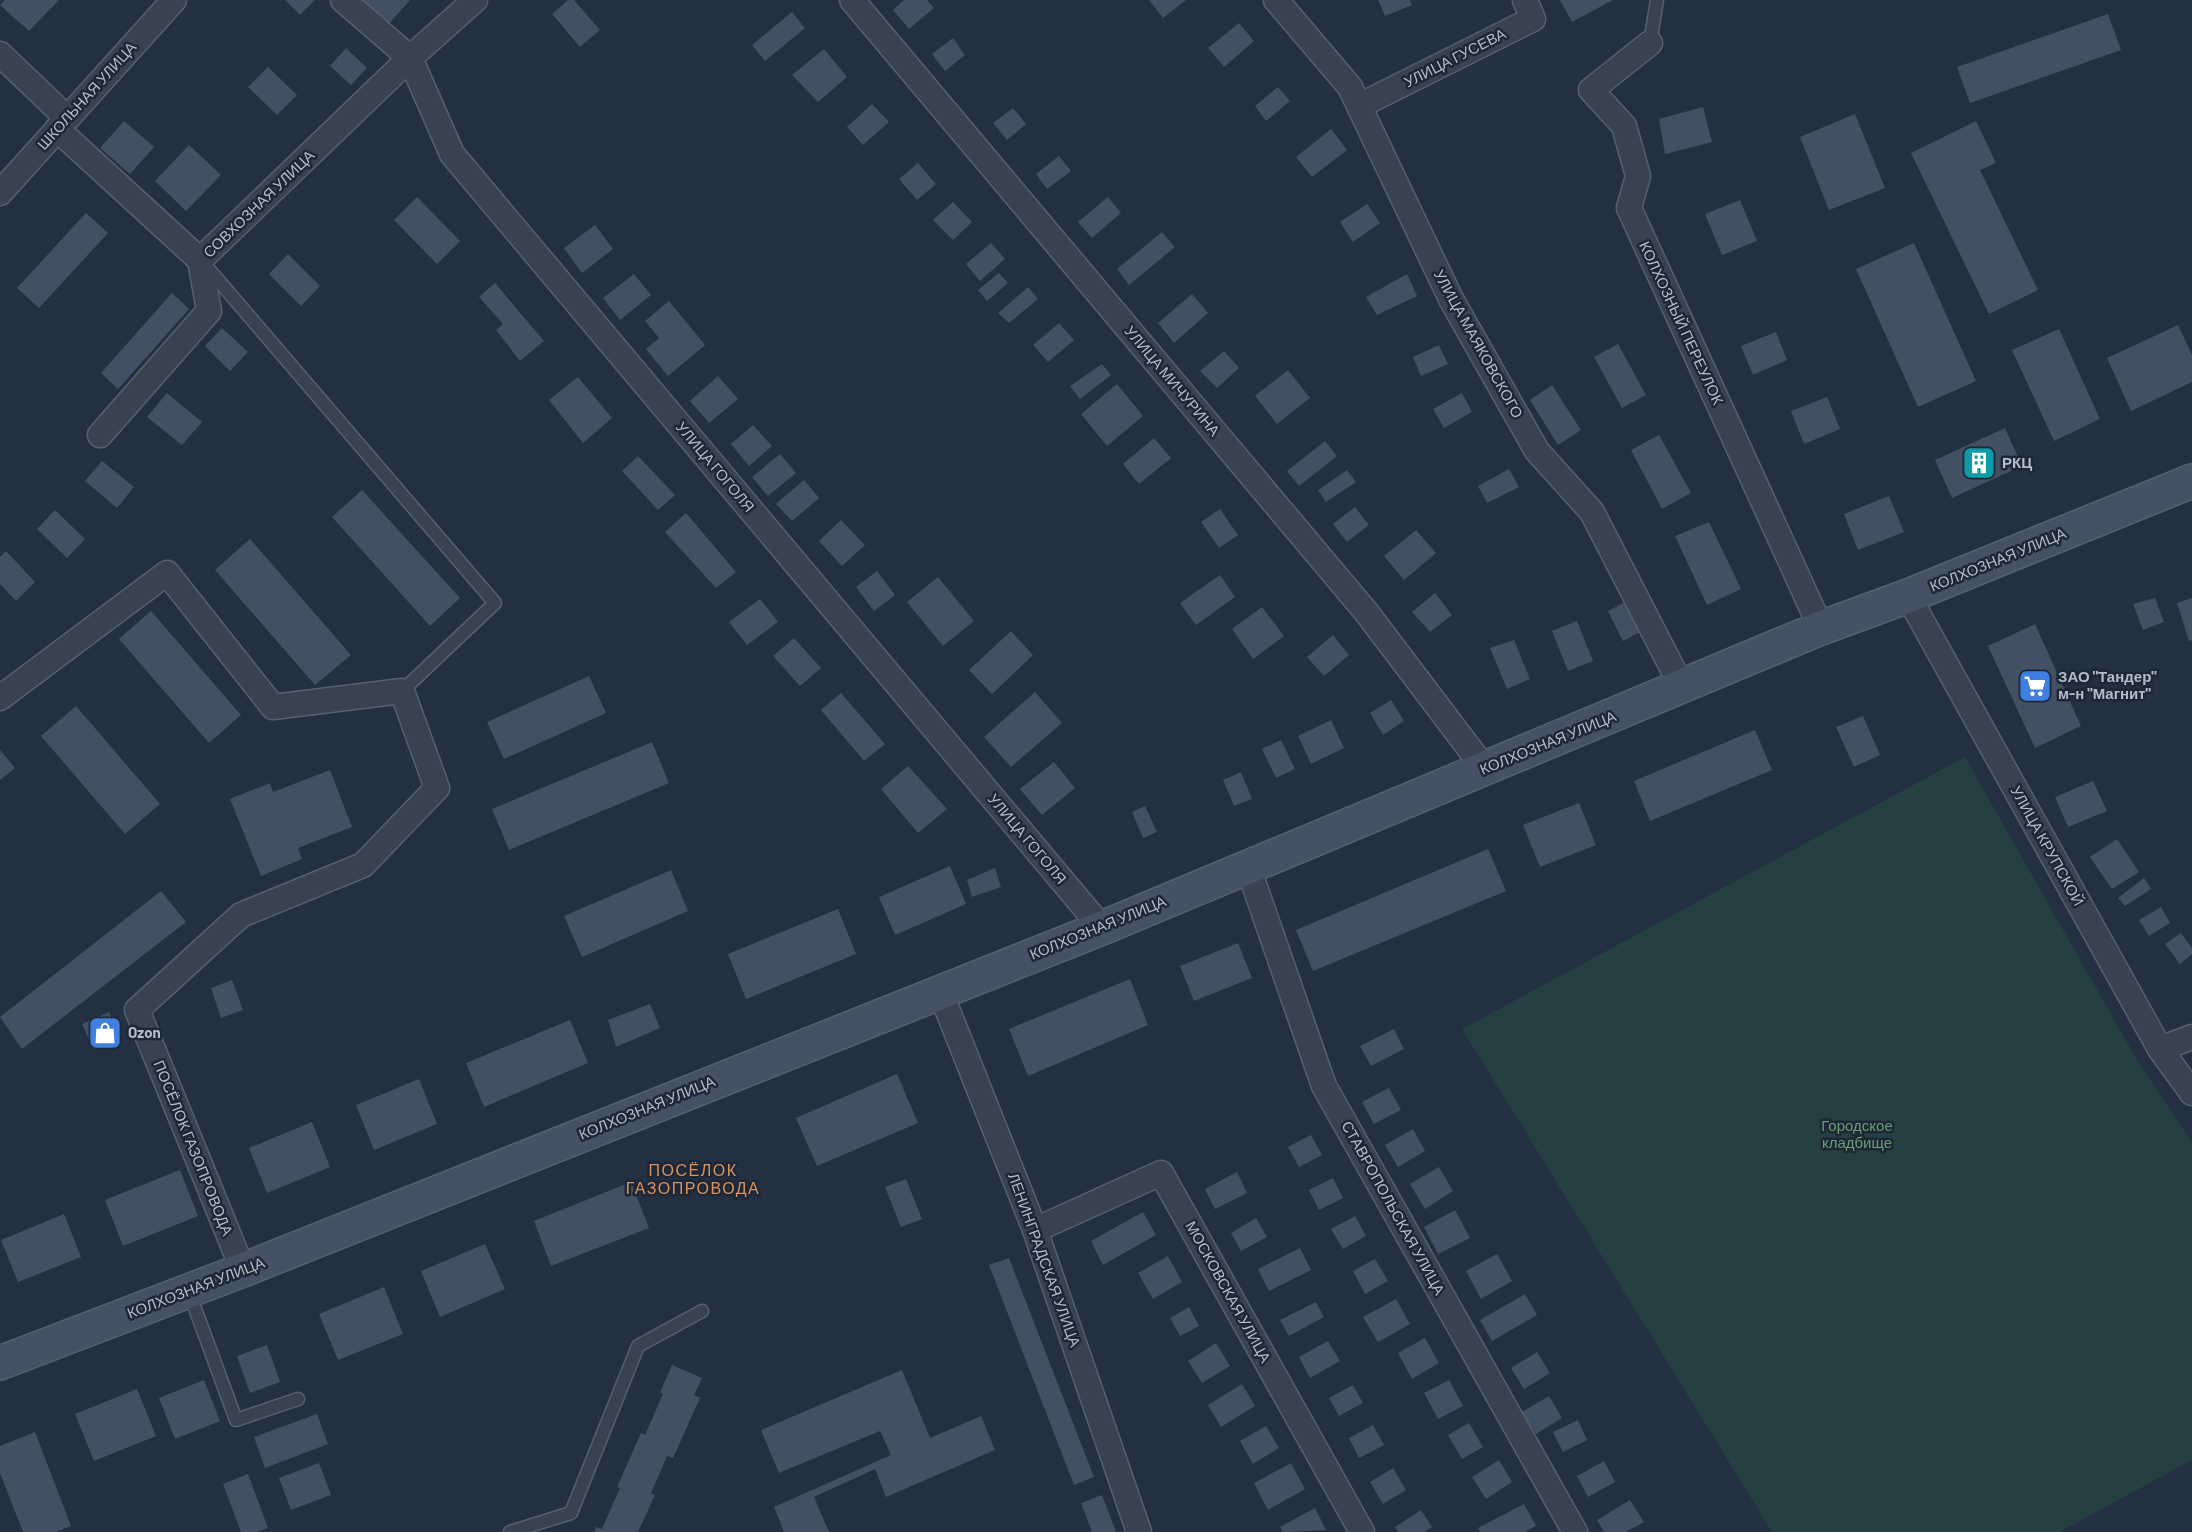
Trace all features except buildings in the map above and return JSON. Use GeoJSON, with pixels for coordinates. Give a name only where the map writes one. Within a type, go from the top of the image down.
{"type":"FeatureCollection","features":[{"type":"Feature","properties":{"kind":"main road","name":"КОЛХОЗНАЯ УЛИЦА"},"geometry":{"type":"LineString","coordinates":[[0,1363],[243,1270],[1102,928],[1821,628],[1908,596],[2192,481]]}},
{"type":"Feature","properties":{"kind":"street","name":"ШКОЛЬНАЯ УЛИЦА"},"geometry":{"type":"LineString","coordinates":[[0,193],[174,0]]}},
{"type":"Feature","properties":{"kind":"street","name":"УЛИЦА ГОГОЛЯ"},"geometry":{"type":"LineString","coordinates":[[343,0],[410,58],[452,154],[1102,928]]}},
{"type":"Feature","properties":{"kind":"street","name":"СОВХОЗНАЯ УЛИЦА"},"geometry":{"type":"LineString","coordinates":[[100,435],[209,311],[201,260],[410,58],[475,0]]}},
{"type":"Feature","properties":{"kind":"street","name":"УЛИЦА МИЧУРИНА"},"geometry":{"type":"LineString","coordinates":[[852,0],[1367,613],[1485,769]]}},
{"type":"Feature","properties":{"kind":"street","name":"УЛИЦА МАЯКОВСКОГО"},"geometry":{"type":"LineString","coordinates":[[1276,0],[1350,87],[1451,299],[1537,451],[1592,512],[1682,687]]}},
{"type":"Feature","properties":{"kind":"street","name":"УЛИЦА ГУСЕВА"},"geometry":{"type":"LineString","coordinates":[[1359,106],[1533,19],[1526,0]]}},
{"type":"Feature","properties":{"kind":"street","name":"КОЛХОЗНЫЙ ПЕРЕУЛОК"},"geometry":{"type":"LineString","coordinates":[[1650,44],[1591,90],[1624,126],[1638,176],[1629,208],[1821,628]]}},
{"type":"Feature","properties":{"kind":"street"},"geometry":{"type":"LineString","coordinates":[[0,54],[62,123],[201,260]]}},
{"type":"Feature","properties":{"kind":"street"},"geometry":{"type":"LineString","coordinates":[[0,699],[167,573],[273,707],[402,691]]}},
{"type":"Feature","properties":{"kind":"street","name":"УЛИЦА КРУПСКОЙ"},"geometry":{"type":"LineString","coordinates":[[1908,596],[2160,1049],[2192,1093]]}},
{"type":"Feature","properties":{"kind":"street","name":"ПОСЁЛОК ГАЗОПРОВОДА"},"geometry":{"type":"LineString","coordinates":[[243,1270],[137,1010],[241,915],[363,865],[437,788],[402,691]]}},
{"type":"Feature","properties":{"kind":"street","name":"СТАВРОПОЛЬСКАЯ УЛИЦА"},"geometry":{"type":"LineString","coordinates":[[1248,867],[1324,1086],[1575,1532]]}},
{"type":"Feature","properties":{"kind":"street","name":"ЛЕНИНГРАДСКАЯ УЛИЦА"},"geometry":{"type":"LineString","coordinates":[[940,991],[1035,1230],[1139,1532]]}},
{"type":"Feature","properties":{"kind":"street"},"geometry":{"type":"LineString","coordinates":[[2160,1049],[2192,1037]]}},
{"type":"Feature","properties":{"kind":"street","name":"МОСКОВСКАЯ УЛИЦА"},"geometry":{"type":"LineString","coordinates":[[1035,1230],[1161,1173],[1362,1532]]}},
{"type":"Feature","properties":{"kind":"lane"},"geometry":{"type":"LineString","coordinates":[[1650,44],[1657,0]]}},
{"type":"Feature","properties":{"kind":"lane"},"geometry":{"type":"LineString","coordinates":[[201,260],[495,603],[402,691]]}},
{"type":"Feature","properties":{"kind":"lane"},"geometry":{"type":"LineString","coordinates":[[189,1291],[236,1420],[298,1399]]}},
{"type":"Feature","properties":{"kind":"lane"},"geometry":{"type":"LineString","coordinates":[[510,1532],[571,1513],[638,1346],[702,1311]]}},
{"type":"Feature","properties":{"kind":"green space","name":"Городское кладбище"},"geometry":{"type":"Polygon","coordinates":[[[1965,757],[2137,1060],[2192,1142],[2192,1460],[2060,1532],[1772,1532],[1462,1029],[1965,757]]]}},
{"type":"Feature","properties":{"kind":"place","name":"РКЦ"},"geometry":{"type":"Point","coordinates":[1979,463]}},
{"type":"Feature","properties":{"kind":"place","name":"ЗАО \"Тандер\" м-н \"Магнит\""},"geometry":{"type":"Point","coordinates":[2035,686]}},
{"type":"Feature","properties":{"kind":"place","name":"Ozon"},"geometry":{"type":"Point","coordinates":[105,1033]}},
{"type":"Feature","properties":{"kind":"district","name":"ПОСЁЛОК ГАЗОПРОВОДА"},"geometry":{"type":"Point","coordinates":[693,1179]}}]}
